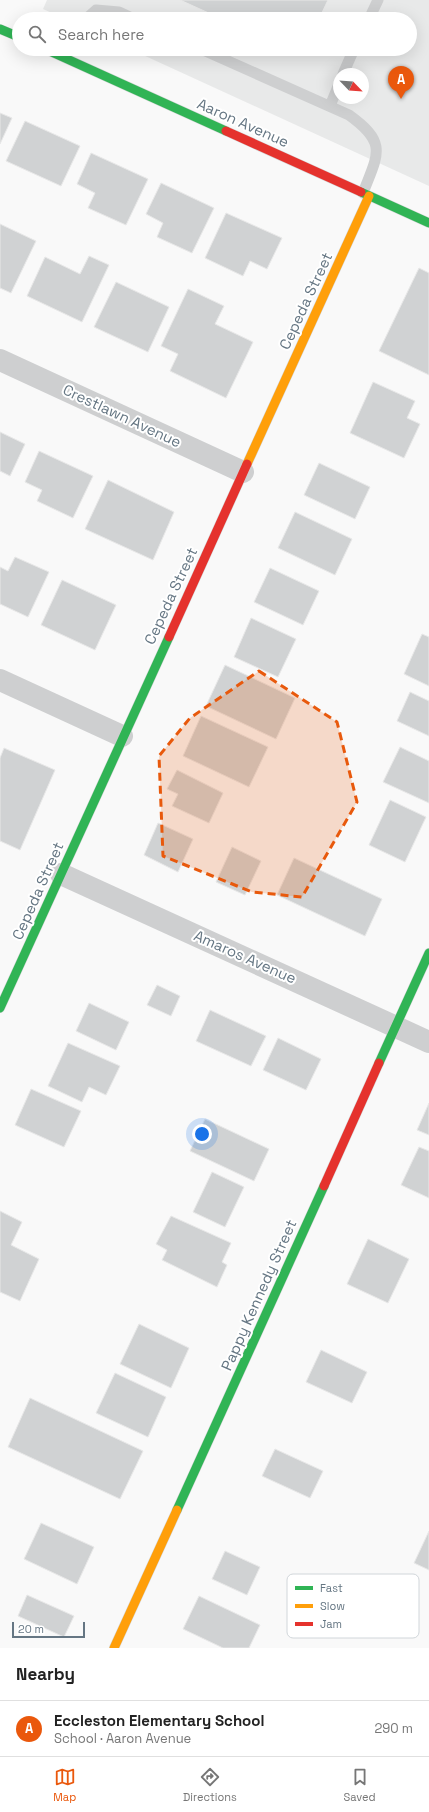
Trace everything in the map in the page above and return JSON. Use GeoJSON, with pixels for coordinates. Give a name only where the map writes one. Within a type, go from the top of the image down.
{"type":"FeatureCollection","features":[{"type":"Feature","properties":{"kind":"street"},"geometry":{"type":"LineString","coordinates":[[0,29],[12,34]]}},
{"type":"Feature","properties":{"kind":"street","name":"Aaron Avenue"},"geometry":{"type":"LineString","coordinates":[[69,56],[429,224]]}},
{"type":"Feature","properties":{"kind":"street","name":"Cepeda Street"},"geometry":{"type":"LineString","coordinates":[[0,1008],[243,472],[366,195]]}},
{"type":"Feature","properties":{"kind":"street","name":"Crestlawn Avenue"},"geometry":{"type":"LineString","coordinates":[[0,360],[243,472]]}},
{"type":"Feature","properties":{"kind":"street"},"geometry":{"type":"LineString","coordinates":[[0,680],[122,736]]}},
{"type":"Feature","properties":{"kind":"street","name":"Amaros Avenue"},"geometry":{"type":"LineString","coordinates":[[61,874],[429,1042]]}},
{"type":"Feature","properties":{"kind":"street","name":"Pappy Kennedy Street"},"geometry":{"type":"LineString","coordinates":[[114,1648],[429,953]]}},
{"type":"Feature","properties":{"kind":"lane"},"geometry":{"type":"LineString","coordinates":[[372,12],[378,0]]}},
{"type":"Feature","properties":{"kind":"lane"},"geometry":{"type":"LineString","coordinates":[[96,5],[119,12]]}},
{"type":"Feature","properties":{"kind":"lane"},"geometry":{"type":"LineString","coordinates":[[217,56],[330,106],[349,115],[365,126],[374,139],[377,156],[366,195]]}},
{"type":"Feature","properties":{"kind":"lane"},"geometry":{"type":"LineString","coordinates":[[346,68],[351,56]]}},
{"type":"Feature","properties":{"kind":"lane"},"geometry":{"type":"LineString","coordinates":[[330,106],[333,99]]}},
{"type":"Feature","properties":{"kind":"highlighted area"},"geometry":{"type":"Polygon","coordinates":[[[259,671],[337,722],[357,802],[302,897],[252,892],[163,856],[159,756],[190,718],[259,671]]]}},
{"type":"Feature","properties":{"kind":"shaded area"},"geometry":{"type":"Polygon","coordinates":[[[47,0],[429,0],[429,186],[145,56],[417,56],[417,12],[50,12],[43,9],[47,0]]]}},
{"type":"Feature","properties":{"kind":"building"},"geometry":{"type":"Polygon","coordinates":[[[180,0],[328,0],[322,12],[207,12],[180,0]]]}},
{"type":"Feature","properties":{"kind":"building"},"geometry":{"type":"Polygon","coordinates":[[[0,113],[12,118],[0,144],[0,113]]]}},
{"type":"Feature","properties":{"kind":"building"},"geometry":{"type":"Polygon","coordinates":[[[25,121],[80,146],[61,186],[6,161],[25,121]]]}},
{"type":"Feature","properties":{"kind":"building"},"geometry":{"type":"Polygon","coordinates":[[[91,153],[148,179],[126,225],[88,208],[95,193],[77,184],[91,153]]]}},
{"type":"Feature","properties":{"kind":"building"},"geometry":{"type":"Polygon","coordinates":[[[161,183],[214,208],[192,253],[157,237],[163,223],[146,214],[161,183]]]}},
{"type":"Feature","properties":{"kind":"building"},"geometry":{"type":"Polygon","coordinates":[[[226,213],[282,238],[267,269],[250,261],[243,276],[205,258],[226,213]]]}},
{"type":"Feature","properties":{"kind":"building"},"geometry":{"type":"Polygon","coordinates":[[[0,224],[36,241],[11,293],[0,288],[0,224]]]}},
{"type":"Feature","properties":{"kind":"building"},"geometry":{"type":"Polygon","coordinates":[[[89,256],[109,265],[82,322],[27,296],[45,257],[80,274],[89,256]]]}},
{"type":"Feature","properties":{"kind":"building"},"geometry":{"type":"Polygon","coordinates":[[[419,268],[429,273],[429,375],[379,351],[419,268]]]}},
{"type":"Feature","properties":{"kind":"building"},"geometry":{"type":"Polygon","coordinates":[[[116,282],[169,307],[148,352],[94,327],[116,282]]]}},
{"type":"Feature","properties":{"kind":"building"},"geometry":{"type":"Polygon","coordinates":[[[188,289],[224,306],[215,324],[253,342],[226,398],[170,371],[178,354],[161,346],[188,289]]]}},
{"type":"Feature","properties":{"kind":"building"},"geometry":{"type":"Polygon","coordinates":[[[373,382],[415,401],[407,418],[420,424],[404,458],[350,433],[373,382]]]}},
{"type":"Feature","properties":{"kind":"building"},"geometry":{"type":"Polygon","coordinates":[[[0,432],[25,444],[10,476],[0,471],[0,432]]]}},
{"type":"Feature","properties":{"kind":"building"},"geometry":{"type":"Polygon","coordinates":[[[39,451],[93,476],[73,518],[37,501],[42,490],[25,482],[39,451]]]}},
{"type":"Feature","properties":{"kind":"building"},"geometry":{"type":"Polygon","coordinates":[[[319,463],[370,487],[355,519],[304,495],[319,463]]]}},
{"type":"Feature","properties":{"kind":"building"},"geometry":{"type":"Polygon","coordinates":[[[108,480],[174,512],[153,560],[85,529],[108,480]]]}},
{"type":"Feature","properties":{"kind":"building"},"geometry":{"type":"Polygon","coordinates":[[[295,512],[352,539],[335,575],[278,548],[295,512]]]}},
{"type":"Feature","properties":{"kind":"building"},"geometry":{"type":"Polygon","coordinates":[[[15,557],[49,572],[28,617],[0,604],[0,567],[8,571],[15,557]]]}},
{"type":"Feature","properties":{"kind":"building"},"geometry":{"type":"Polygon","coordinates":[[[270,568],[319,591],[303,625],[254,602],[270,568]]]}},
{"type":"Feature","properties":{"kind":"building"},"geometry":{"type":"Polygon","coordinates":[[[62,580],[116,605],[95,650],[41,625],[62,580]]]}},
{"type":"Feature","properties":{"kind":"building"},"geometry":{"type":"Polygon","coordinates":[[[251,618],[296,639],[278,677],[234,657],[251,618]]]}},
{"type":"Feature","properties":{"kind":"building"},"geometry":{"type":"Polygon","coordinates":[[[422,634],[429,637],[429,686],[404,674],[422,634]]]}},
{"type":"Feature","properties":{"kind":"building"},"geometry":{"type":"Polygon","coordinates":[[[225,665],[295,698],[276,739],[206,706],[225,665]]]}},
{"type":"Feature","properties":{"kind":"building"},"geometry":{"type":"Polygon","coordinates":[[[410,692],[429,701],[429,736],[397,721],[410,692]]]}},
{"type":"Feature","properties":{"kind":"building"},"geometry":{"type":"Polygon","coordinates":[[[201,716],[268,747],[249,787],[183,756],[201,716]]]}},
{"type":"Feature","properties":{"kind":"building"},"geometry":{"type":"Polygon","coordinates":[[[400,747],[429,761],[429,803],[383,782],[400,747]]]}},
{"type":"Feature","properties":{"kind":"building"},"geometry":{"type":"Polygon","coordinates":[[[4,748],[55,770],[20,850],[0,841],[0,758],[4,748]]]}},
{"type":"Feature","properties":{"kind":"building"},"geometry":{"type":"Polygon","coordinates":[[[177,770],[223,793],[209,823],[172,806],[178,794],[167,789],[177,770]]]}},
{"type":"Feature","properties":{"kind":"building"},"geometry":{"type":"Polygon","coordinates":[[[390,800],[426,817],[405,862],[369,845],[390,800]]]}},
{"type":"Feature","properties":{"kind":"building"},"geometry":{"type":"Polygon","coordinates":[[[158,823],[193,839],[178,872],[144,855],[158,823]]]}},
{"type":"Feature","properties":{"kind":"building"},"geometry":{"type":"Polygon","coordinates":[[[232,847],[261,861],[245,895],[216,882],[232,847]]]}},
{"type":"Feature","properties":{"kind":"building"},"geometry":{"type":"Polygon","coordinates":[[[294,858],[382,899],[365,936],[277,895],[294,858]]]}},
{"type":"Feature","properties":{"kind":"building"},"geometry":{"type":"Polygon","coordinates":[[[157,985],[180,996],[171,1016],[147,1005],[157,985]]]}},
{"type":"Feature","properties":{"kind":"building"},"geometry":{"type":"Polygon","coordinates":[[[89,1003],[129,1022],[116,1050],[76,1031],[89,1003]]]}},
{"type":"Feature","properties":{"kind":"building"},"geometry":{"type":"Polygon","coordinates":[[[210,1010],[266,1036],[251,1066],[196,1041],[210,1010]]]}},
{"type":"Feature","properties":{"kind":"building"},"geometry":{"type":"Polygon","coordinates":[[[278,1038],[321,1059],[306,1090],[263,1070],[278,1038]]]}},
{"type":"Feature","properties":{"kind":"building"},"geometry":{"type":"Polygon","coordinates":[[[68,1043],[120,1066],[106,1095],[89,1087],[82,1102],[48,1086],[68,1043]]]}},
{"type":"Feature","properties":{"kind":"building"},"geometry":{"type":"Polygon","coordinates":[[[31,1089],[81,1111],[64,1147],[15,1125],[31,1089]]]}},
{"type":"Feature","properties":{"kind":"building"},"geometry":{"type":"Polygon","coordinates":[[[429,1103],[429,1135],[417,1130],[429,1103]]]}},
{"type":"Feature","properties":{"kind":"building"},"geometry":{"type":"Polygon","coordinates":[[[205,1119],[269,1149],[254,1181],[190,1151],[205,1119]]]}},
{"type":"Feature","properties":{"kind":"building"},"geometry":{"type":"Polygon","coordinates":[[[419,1147],[429,1151],[429,1198],[401,1185],[419,1147]]]}},
{"type":"Feature","properties":{"kind":"building"},"geometry":{"type":"Polygon","coordinates":[[[212,1172],[244,1187],[225,1227],[193,1212],[212,1172]]]}},
{"type":"Feature","properties":{"kind":"building"},"geometry":{"type":"Polygon","coordinates":[[[0,1211],[22,1222],[11,1245],[39,1259],[20,1301],[0,1292],[0,1211]]]}},
{"type":"Feature","properties":{"kind":"building"},"geometry":{"type":"Polygon","coordinates":[[[171,1216],[231,1243],[222,1262],[227,1265],[217,1287],[162,1260],[167,1250],[156,1244],[171,1216]]]}},
{"type":"Feature","properties":{"kind":"building"},"geometry":{"type":"Polygon","coordinates":[[[368,1239],[409,1259],[388,1303],[347,1284],[368,1239]]]}},
{"type":"Feature","properties":{"kind":"building"},"geometry":{"type":"Polygon","coordinates":[[[139,1324],[189,1348],[171,1388],[120,1364],[139,1324]]]}},
{"type":"Feature","properties":{"kind":"building"},"geometry":{"type":"Polygon","coordinates":[[[321,1350],[367,1372],[352,1403],[306,1382],[321,1350]]]}},
{"type":"Feature","properties":{"kind":"building"},"geometry":{"type":"Polygon","coordinates":[[[115,1373],[166,1397],[148,1437],[96,1413],[115,1373]]]}},
{"type":"Feature","properties":{"kind":"building"},"geometry":{"type":"Polygon","coordinates":[[[30,1398],[143,1451],[120,1499],[8,1447],[30,1398]]]}},
{"type":"Feature","properties":{"kind":"building"},"geometry":{"type":"Polygon","coordinates":[[[275,1449],[323,1471],[310,1498],[262,1476],[275,1449]]]}},
{"type":"Feature","properties":{"kind":"building"},"geometry":{"type":"Polygon","coordinates":[[[41,1523],[94,1547],[77,1584],[24,1559],[41,1523]]]}},
{"type":"Feature","properties":{"kind":"building"},"geometry":{"type":"Polygon","coordinates":[[[429,1531],[429,1570],[414,1563],[429,1531]]]}},
{"type":"Feature","properties":{"kind":"building"},"geometry":{"type":"Polygon","coordinates":[[[225,1551],[260,1567],[247,1595],[212,1579],[225,1551]]]}},
{"type":"Feature","properties":{"kind":"building"},"geometry":{"type":"Polygon","coordinates":[[[27,1595],[74,1616],[64,1637],[18,1616],[27,1595]]]}},
{"type":"Feature","properties":{"kind":"building"},"geometry":{"type":"Polygon","coordinates":[[[199,1596],[260,1625],[249,1648],[223,1648],[183,1629],[199,1596]]]}},
{"type":"Feature","properties":{"kind":"traffic: fast"},"geometry":{"type":"LineString","coordinates":[[0,29],[12,34]]}},
{"type":"Feature","properties":{"kind":"traffic: fast"},"geometry":{"type":"LineString","coordinates":[[60,56],[226,131]]}},
{"type":"Feature","properties":{"kind":"traffic: fast"},"geometry":{"type":"LineString","coordinates":[[361,192],[429,223]]}},
{"type":"Feature","properties":{"kind":"traffic: fast"},"geometry":{"type":"LineString","coordinates":[[0,1008],[169,637]]}},
{"type":"Feature","properties":{"kind":"traffic: fast"},"geometry":{"type":"LineString","coordinates":[[379,1063],[429,953]]}},
{"type":"Feature","properties":{"kind":"traffic: fast"},"geometry":{"type":"LineString","coordinates":[[177,1510],[324,1186]]}},
{"type":"Feature","properties":{"kind":"traffic: slow"},"geometry":{"type":"LineString","coordinates":[[247,464],[369,196]]}},
{"type":"Feature","properties":{"kind":"traffic: slow"},"geometry":{"type":"LineString","coordinates":[[114,1648],[177,1510]]}},
{"type":"Feature","properties":{"kind":"traffic: jam"},"geometry":{"type":"LineString","coordinates":[[226,131],[361,192]]}},
{"type":"Feature","properties":{"kind":"traffic: jam"},"geometry":{"type":"LineString","coordinates":[[169,637],[247,464]]}},
{"type":"Feature","properties":{"kind":"traffic: jam"},"geometry":{"type":"LineString","coordinates":[[324,1186],[379,1063]]}},
{"type":"Feature","properties":{"kind":"place","name":"Eccleston Elementary School"},"geometry":{"type":"Point","coordinates":[401,99]}}]}
